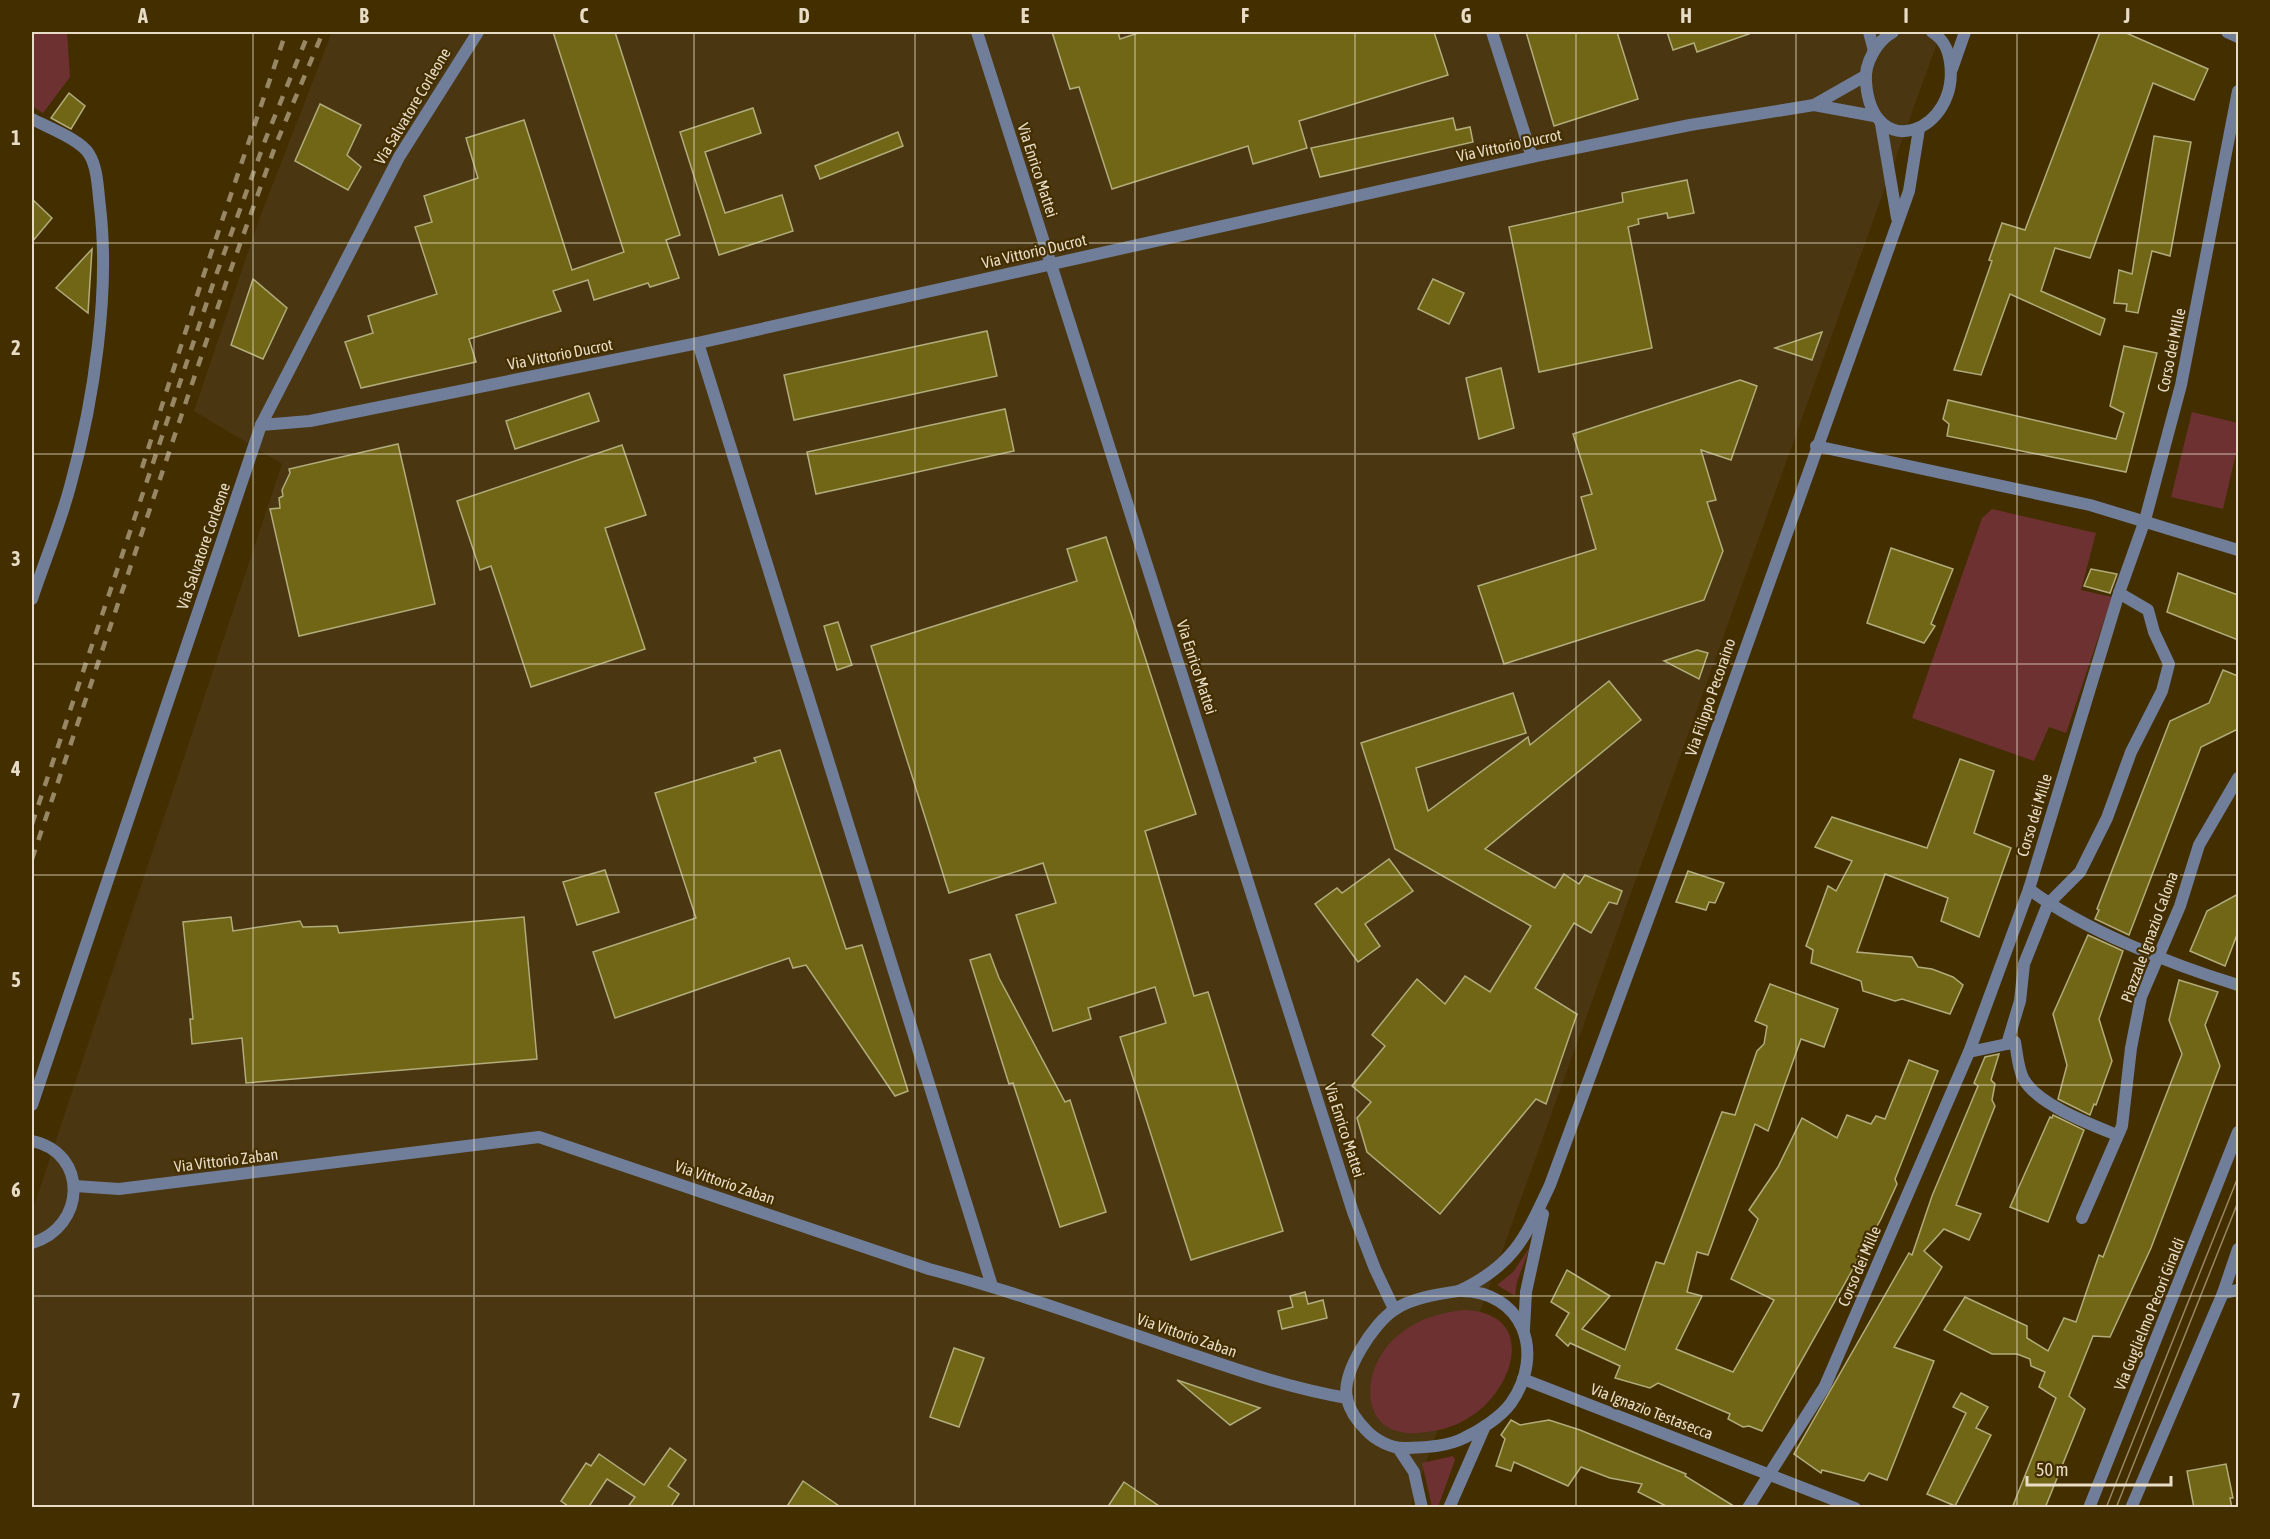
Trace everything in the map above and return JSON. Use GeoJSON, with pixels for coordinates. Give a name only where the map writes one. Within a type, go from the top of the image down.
{"type":"FeatureCollection","features":[{"type":"Feature","properties":{"kind":"street","name":"Via Salvatore Corleone"},"geometry":{"type":"LineString","coordinates":[[32,1105],[261,425],[399,157],[478,32]]}},
{"type":"Feature","properties":{"kind":"street","name":"Via Enrico Mattei"},"geometry":{"type":"LineString","coordinates":[[977,32],[1353,1212],[1375,1269],[1394,1309]]}},
{"type":"Feature","properties":{"kind":"street"},"geometry":{"type":"LineString","coordinates":[[1492,32],[1532,157]]}},
{"type":"Feature","properties":{"kind":"street"},"geometry":{"type":"LineString","coordinates":[[1869,32],[1874,51]]}},
{"type":"Feature","properties":{"kind":"street","name":"Via Filippo Pecoraino"},"geometry":{"type":"LineString","coordinates":[[1893,32],[1874,51],[1865,76],[1869,102],[1878,120],[1897,219]]}},
{"type":"Feature","properties":{"kind":"street"},"geometry":{"type":"LineString","coordinates":[[1814,105],[1878,120],[1894,130],[1919,129],[1940,111],[1951,84],[1951,70],[1943,40],[1932,32]]}},
{"type":"Feature","properties":{"kind":"street"},"geometry":{"type":"LineString","coordinates":[[1951,70],[1965,32]]}},
{"type":"Feature","properties":{"kind":"street"},"geometry":{"type":"LineString","coordinates":[[2228,32],[2238,37]]}},
{"type":"Feature","properties":{"kind":"street"},"geometry":{"type":"LineString","coordinates":[[1814,105],[1865,76]]}},
{"type":"Feature","properties":{"kind":"street","name":"Corso dei Mille"},"geometry":{"type":"LineString","coordinates":[[1748,1508],[1825,1386],[1969,1052],[2029,889],[2119,593],[2145,520],[2181,385],[2238,91]]}},
{"type":"Feature","properties":{"kind":"street","name":"Via Vittorio Ducrot"},"geometry":{"type":"LineString","coordinates":[[261,425],[310,421],[698,343],[1532,157],[1690,125],[1814,105]]}},
{"type":"Feature","properties":{"kind":"street"},"geometry":{"type":"LineString","coordinates":[[32,119],[80,145],[91,156],[100,207],[104,262],[97,337],[82,437],[71,484],[32,599]]}},
{"type":"Feature","properties":{"kind":"street","name":"Via Filippo Pecoraino"},"geometry":{"type":"LineString","coordinates":[[1459,1291],[1485,1279],[1504,1264],[1528,1232],[1550,1185],[1682,827],[1897,219],[1909,191],[1919,129]]}},
{"type":"Feature","properties":{"kind":"street"},"geometry":{"type":"LineString","coordinates":[[698,343],[992,1286]]}},
{"type":"Feature","properties":{"kind":"street"},"geometry":{"type":"LineString","coordinates":[[1816,446],[2090,505],[2238,550]]}},
{"type":"Feature","properties":{"kind":"street"},"geometry":{"type":"LineString","coordinates":[[2007,1044],[2020,1001],[2024,964],[2048,904],[2080,872],[2107,818],[2131,752],[2162,691],[2169,664],[2154,632],[2148,610],[2119,593]]}},
{"type":"Feature","properties":{"kind":"street","name":"Piazzale Ignazio Calona"},"geometry":{"type":"LineString","coordinates":[[2082,1218],[2122,1126],[2131,1048],[2141,997],[2180,906],[2199,845],[2238,778]]}},
{"type":"Feature","properties":{"kind":"street"},"geometry":{"type":"LineString","coordinates":[[2029,889],[2048,904],[2157,956],[2188,970],[2238,985]]}},
{"type":"Feature","properties":{"kind":"street"},"geometry":{"type":"LineString","coordinates":[[1969,1052],[2015,1042],[2023,1078],[2036,1093],[2085,1123],[2118,1135]]}},
{"type":"Feature","properties":{"kind":"street","name":"Via Guglielmo Pecori Giraldi"},"geometry":{"type":"LineString","coordinates":[[2090,1508],[2238,1132]]}},
{"type":"Feature","properties":{"kind":"street","name":"Via Vittorio Zaban"},"geometry":{"type":"LineString","coordinates":[[75,1186],[119,1190],[538,1137],[929,1269],[992,1286],[1256,1376],[1312,1392],[1347,1398]]}},
{"type":"Feature","properties":{"kind":"street"},"geometry":{"type":"LineString","coordinates":[[32,1142],[46,1144],[65,1161],[75,1186],[71,1211],[56,1232],[32,1243]]}},
{"type":"Feature","properties":{"kind":"street","name":"Via Filippo Pecoraino"},"geometry":{"type":"LineString","coordinates":[[1524,1334],[1526,1292],[1550,1185]]}},
{"type":"Feature","properties":{"kind":"street"},"geometry":{"type":"LineString","coordinates":[[2131,1508],[2223,1293],[2238,1249]]}},
{"type":"Feature","properties":{"kind":"street"},"geometry":{"type":"LineString","coordinates":[[2223,1293],[2238,1290]]}},
{"type":"Feature","properties":{"kind":"street"},"geometry":{"type":"LineString","coordinates":[[1459,1291],[1483,1292],[1515,1313],[1524,1334],[1529,1360],[1523,1379],[1510,1404],[1485,1425],[1463,1439],[1439,1446],[1398,1448],[1371,1437],[1356,1420],[1347,1398],[1350,1378],[1358,1353],[1368,1337],[1394,1309],[1433,1295],[1459,1291]]}},
{"type":"Feature","properties":{"kind":"street","name":"Via Ignazio Testasecca"},"geometry":{"type":"LineString","coordinates":[[1523,1379],[1770,1473],[1855,1508]]}},
{"type":"Feature","properties":{"kind":"street"},"geometry":{"type":"LineString","coordinates":[[1449,1508],[1485,1425]]}},
{"type":"Feature","properties":{"kind":"street"},"geometry":{"type":"LineString","coordinates":[[1398,1448],[1414,1472],[1422,1508]]}},
{"type":"Feature","properties":{"kind":"shaded area"},"geometry":{"type":"Polygon","coordinates":[[[32,32],[67,32],[70,77],[43,113],[32,106],[32,32]]]}},
{"type":"Feature","properties":{"kind":"shaded area"},"geometry":{"type":"Polygon","coordinates":[[[332,32],[1941,32],[1410,1507],[32,1508],[32,1212],[282,464],[194,411],[260,217],[332,32]]]}},
{"type":"Feature","properties":{"kind":"shaded area"},"geometry":{"type":"Polygon","coordinates":[[[2192,412],[2238,423],[2238,445],[2223,509],[2171,497],[2192,412]]]}},
{"type":"Feature","properties":{"kind":"shaded area"},"geometry":{"type":"Polygon","coordinates":[[[1992,509],[2096,533],[2081,590],[2112,597],[2066,733],[2049,727],[2034,761],[1912,718],[1982,518],[1992,509]]]}},
{"type":"Feature","properties":{"kind":"shaded area"},"geometry":{"type":"Polygon","coordinates":[[[1530,1247],[1517,1282],[1515,1296],[1497,1285],[1513,1272],[1530,1247]]]}},
{"type":"Feature","properties":{"kind":"shaded area"},"geometry":{"type":"Polygon","coordinates":[[[1464,1310],[1488,1315],[1503,1325],[1511,1340],[1511,1357],[1506,1375],[1496,1393],[1482,1408],[1465,1420],[1442,1429],[1417,1433],[1398,1431],[1384,1424],[1375,1413],[1371,1399],[1371,1383],[1375,1367],[1383,1352],[1402,1332],[1418,1322],[1436,1315],[1464,1310]]]}},
{"type":"Feature","properties":{"kind":"shaded area"},"geometry":{"type":"Polygon","coordinates":[[[1453,1456],[1455,1460],[1438,1507],[1432,1507],[1422,1463],[1453,1456]]]}},
{"type":"Feature","properties":{"kind":"building"},"geometry":{"type":"Polygon","coordinates":[[[553,32],[615,32],[680,235],[666,240],[679,278],[650,287],[648,283],[594,300],[588,280],[553,291],[561,311],[469,339],[476,362],[361,388],[345,342],[373,333],[368,316],[437,294],[415,227],[432,222],[424,196],[478,178],[466,138],[524,120],[572,270],[624,252],[553,32]]]}},
{"type":"Feature","properties":{"kind":"building"},"geometry":{"type":"Polygon","coordinates":[[[1052,32],[1118,32],[1120,39],[1141,32],[1434,32],[1448,75],[1299,121],[1307,148],[1253,164],[1248,146],[1112,189],[1079,87],[1070,89],[1052,32]]]}},
{"type":"Feature","properties":{"kind":"building"},"geometry":{"type":"Polygon","coordinates":[[[1526,32],[1617,32],[1638,99],[1554,126],[1526,32]]]}},
{"type":"Feature","properties":{"kind":"building"},"geometry":{"type":"Polygon","coordinates":[[[1667,32],[1749,32],[1749,34],[1697,52],[1694,43],[1673,50],[1667,32]]]}},
{"type":"Feature","properties":{"kind":"building"},"geometry":{"type":"Polygon","coordinates":[[[2100,32],[2124,32],[2208,69],[2194,100],[2153,83],[2090,258],[2055,248],[2041,291],[2105,319],[2100,335],[2010,294],[1981,375],[1954,370],[1992,261],[1989,260],[2002,223],[2025,230],[2100,32]]]}},
{"type":"Feature","properties":{"kind":"building"},"geometry":{"type":"Polygon","coordinates":[[[69,93],[85,106],[71,129],[51,118],[69,93]]]}},
{"type":"Feature","properties":{"kind":"building"},"geometry":{"type":"Polygon","coordinates":[[[320,104],[361,125],[347,155],[361,167],[348,190],[295,161],[320,104]]]}},
{"type":"Feature","properties":{"kind":"building"},"geometry":{"type":"Polygon","coordinates":[[[753,108],[761,133],[705,152],[725,213],[782,195],[793,231],[719,255],[680,132],[753,108]]]}},
{"type":"Feature","properties":{"kind":"building"},"geometry":{"type":"Polygon","coordinates":[[[1453,118],[1456,130],[1470,127],[1473,142],[1320,177],[1311,148],[1453,118]]]}},
{"type":"Feature","properties":{"kind":"building"},"geometry":{"type":"Polygon","coordinates":[[[898,132],[903,146],[820,179],[815,166],[898,132]]]}},
{"type":"Feature","properties":{"kind":"building"},"geometry":{"type":"Polygon","coordinates":[[[2154,136],[2191,142],[2170,256],[2152,251],[2138,313],[2126,311],[2127,304],[2114,303],[2119,270],[2132,274],[2154,136]]]}},
{"type":"Feature","properties":{"kind":"building"},"geometry":{"type":"Polygon","coordinates":[[[1687,180],[1694,213],[1668,218],[1667,213],[1638,219],[1639,224],[1628,227],[1652,348],[1539,372],[1509,227],[1623,202],[1622,193],[1687,180]]]}},
{"type":"Feature","properties":{"kind":"building"},"geometry":{"type":"Polygon","coordinates":[[[32,199],[52,218],[32,242],[32,199]]]}},
{"type":"Feature","properties":{"kind":"building"},"geometry":{"type":"Polygon","coordinates":[[[92,249],[88,313],[56,288],[92,249]]]}},
{"type":"Feature","properties":{"kind":"building"},"geometry":{"type":"Polygon","coordinates":[[[253,279],[287,308],[263,359],[231,345],[253,279]]]}},
{"type":"Feature","properties":{"kind":"building"},"geometry":{"type":"Polygon","coordinates":[[[1433,279],[1464,293],[1449,324],[1418,309],[1433,279]]]}},
{"type":"Feature","properties":{"kind":"building"},"geometry":{"type":"Polygon","coordinates":[[[987,331],[997,376],[794,420],[784,375],[987,331]]]}},
{"type":"Feature","properties":{"kind":"building"},"geometry":{"type":"Polygon","coordinates":[[[1822,332],[1812,360],[1775,348],[1822,332]]]}},
{"type":"Feature","properties":{"kind":"building"},"geometry":{"type":"Polygon","coordinates":[[[2124,346],[2157,353],[2126,472],[1947,436],[1949,424],[1943,419],[1948,400],[2116,439],[2124,413],[2110,406],[2124,346]]]}},
{"type":"Feature","properties":{"kind":"building"},"geometry":{"type":"Polygon","coordinates":[[[1501,368],[1514,428],[1479,439],[1466,378],[1501,368]]]}},
{"type":"Feature","properties":{"kind":"building"},"geometry":{"type":"Polygon","coordinates":[[[1740,380],[1757,386],[1731,460],[1701,450],[1716,500],[1707,502],[1723,551],[1704,600],[1504,664],[1478,586],[1596,549],[1581,497],[1592,494],[1573,434],[1740,380]]]}},
{"type":"Feature","properties":{"kind":"building"},"geometry":{"type":"Polygon","coordinates":[[[589,393],[599,421],[515,449],[506,421],[589,393]]]}},
{"type":"Feature","properties":{"kind":"building"},"geometry":{"type":"Polygon","coordinates":[[[1005,409],[1014,451],[816,494],[807,452],[1005,409]]]}},
{"type":"Feature","properties":{"kind":"building"},"geometry":{"type":"Polygon","coordinates":[[[398,444],[435,604],[299,636],[270,509],[280,508],[279,498],[283,496],[282,490],[290,473],[289,469],[398,444]]]}},
{"type":"Feature","properties":{"kind":"building"},"geometry":{"type":"Polygon","coordinates":[[[622,445],[646,515],[605,528],[645,649],[531,687],[491,566],[480,570],[457,501],[622,445]]]}},
{"type":"Feature","properties":{"kind":"building"},"geometry":{"type":"Polygon","coordinates":[[[1106,537],[1196,814],[1145,831],[1194,996],[1208,992],[1283,1231],[1191,1260],[1120,1037],[1166,1023],[1155,987],[1088,1008],[1091,1019],[1053,1031],[1016,915],[1056,903],[1043,863],[949,893],[871,646],[1077,581],[1067,549],[1106,537]]]}},
{"type":"Feature","properties":{"kind":"building"},"geometry":{"type":"Polygon","coordinates":[[[1891,548],[1953,569],[1931,624],[1935,626],[1924,643],[1867,623],[1891,548]]]}},
{"type":"Feature","properties":{"kind":"building"},"geometry":{"type":"Polygon","coordinates":[[[2091,569],[2117,574],[2110,593],[2084,586],[2091,569]]]}},
{"type":"Feature","properties":{"kind":"building"},"geometry":{"type":"Polygon","coordinates":[[[2178,573],[2238,595],[2238,640],[2167,612],[2178,573]]]}},
{"type":"Feature","properties":{"kind":"building"},"geometry":{"type":"Polygon","coordinates":[[[838,622],[852,665],[837,670],[824,626],[838,622]]]}},
{"type":"Feature","properties":{"kind":"building"},"geometry":{"type":"Polygon","coordinates":[[[1697,650],[1708,653],[1699,679],[1664,661],[1697,650]]]}},
{"type":"Feature","properties":{"kind":"building"},"geometry":{"type":"Polygon","coordinates":[[[2223,670],[2238,676],[2238,729],[2201,747],[2129,935],[2095,919],[2099,910],[2097,909],[2170,721],[2209,703],[2223,670]]]}},
{"type":"Feature","properties":{"kind":"building"},"geometry":{"type":"Polygon","coordinates":[[[1609,681],[1641,720],[1485,849],[1555,888],[1564,874],[1579,884],[1585,875],[1622,891],[1617,904],[1609,902],[1591,933],[1574,923],[1535,988],[1577,1014],[1546,1104],[1536,1099],[1440,1214],[1367,1152],[1357,1118],[1371,1102],[1352,1086],[1385,1046],[1372,1035],[1417,979],[1445,1004],[1465,976],[1490,992],[1531,926],[1395,849],[1361,743],[1513,693],[1526,733],[1416,768],[1428,811],[1528,737],[1530,745],[1609,681]]]}},
{"type":"Feature","properties":{"kind":"building"},"geometry":{"type":"Polygon","coordinates":[[[780,750],[846,949],[862,945],[908,1091],[895,1096],[806,965],[793,968],[789,958],[615,1018],[593,952],[696,918],[655,793],[756,762],[754,758],[780,750]]]}},
{"type":"Feature","properties":{"kind":"building"},"geometry":{"type":"Polygon","coordinates":[[[1960,759],[1994,771],[1974,833],[2011,848],[1979,937],[1941,921],[1948,898],[1885,874],[1857,952],[1912,957],[1918,967],[1932,969],[1953,977],[1963,985],[1950,1014],[1902,999],[1895,1001],[1863,991],[1861,981],[1811,963],[1813,950],[1806,946],[1828,886],[1836,891],[1852,861],[1815,847],[1832,817],[1927,848],[1960,759]]]}},
{"type":"Feature","properties":{"kind":"building"},"geometry":{"type":"Polygon","coordinates":[[[1389,859],[1413,891],[1365,924],[1380,946],[1358,962],[1315,904],[1337,888],[1342,893],[1389,859]]]}},
{"type":"Feature","properties":{"kind":"building"},"geometry":{"type":"Polygon","coordinates":[[[605,870],[619,912],[577,925],[563,882],[605,870]]]}},
{"type":"Feature","properties":{"kind":"building"},"geometry":{"type":"Polygon","coordinates":[[[1688,871],[1724,883],[1715,903],[1709,902],[1706,910],[1676,902],[1688,871]]]}},
{"type":"Feature","properties":{"kind":"building"},"geometry":{"type":"Polygon","coordinates":[[[2238,894],[2238,932],[2225,966],[2190,951],[2207,911],[2238,894]]]}},
{"type":"Feature","properties":{"kind":"building"},"geometry":{"type":"Polygon","coordinates":[[[231,917],[233,931],[300,921],[303,927],[337,926],[339,933],[524,917],[537,1059],[246,1083],[242,1038],[192,1044],[190,1019],[193,1019],[183,922],[231,917]]]}},
{"type":"Feature","properties":{"kind":"building"},"geometry":{"type":"Polygon","coordinates":[[[2088,935],[2123,951],[2099,1019],[2112,1061],[2090,1115],[2058,1099],[2067,1065],[2053,1014],[2088,935]]]}},
{"type":"Feature","properties":{"kind":"building"},"geometry":{"type":"Polygon","coordinates":[[[990,954],[999,978],[1065,1102],[1070,1100],[1106,1212],[1060,1227],[1013,1083],[1009,1084],[970,960],[990,954]]]}},
{"type":"Feature","properties":{"kind":"building"},"geometry":{"type":"Polygon","coordinates":[[[2179,980],[2218,992],[2205,1025],[2220,1066],[2151,1248],[2110,1337],[2093,1336],[2069,1396],[2085,1409],[2045,1508],[2012,1508],[2056,1398],[2039,1387],[2045,1372],[2031,1366],[2030,1359],[2017,1354],[1992,1354],[1944,1330],[1965,1297],[2027,1326],[2027,1338],[2048,1351],[2064,1318],[2076,1322],[2099,1255],[2103,1257],[2182,1054],[2169,1020],[2179,980]]]}},
{"type":"Feature","properties":{"kind":"building"},"geometry":{"type":"Polygon","coordinates":[[[1770,984],[1838,1009],[1824,1047],[1801,1039],[1768,1131],[1755,1124],[1708,1255],[1697,1252],[1687,1292],[1702,1296],[1676,1349],[1733,1372],[1774,1300],[1731,1279],[1758,1219],[1749,1210],[1778,1167],[1802,1118],[1837,1138],[1847,1115],[1871,1124],[1876,1116],[1885,1119],[1909,1060],[1938,1071],[1895,1179],[1897,1184],[1881,1219],[1762,1431],[1749,1426],[1743,1427],[1728,1419],[1730,1414],[1658,1383],[1650,1388],[1615,1378],[1620,1366],[1570,1343],[1568,1346],[1556,1335],[1569,1313],[1551,1302],[1567,1270],[1610,1296],[1582,1329],[1625,1350],[1656,1262],[1664,1264],[1722,1112],[1735,1115],[1757,1051],[1764,1044],[1767,1026],[1755,1021],[1770,984]]]}},
{"type":"Feature","properties":{"kind":"building"},"geometry":{"type":"Polygon","coordinates":[[[1999,1054],[1991,1080],[1995,1084],[1992,1100],[1995,1106],[1956,1205],[1981,1214],[1969,1240],[1944,1229],[1924,1251],[1942,1267],[1894,1347],[1934,1361],[1887,1480],[1869,1473],[1864,1481],[1822,1470],[1821,1473],[1794,1454],[1909,1253],[1912,1255],[1932,1196],[1978,1086],[1974,1083],[1985,1057],[1999,1054]]]}},
{"type":"Feature","properties":{"kind":"building"},"geometry":{"type":"Polygon","coordinates":[[[2053,1115],[2084,1130],[2048,1222],[2010,1207],[2050,1117],[2052,1118],[2053,1115]]]}},
{"type":"Feature","properties":{"kind":"building"},"geometry":{"type":"Polygon","coordinates":[[[1305,1292],[1308,1304],[1323,1300],[1327,1318],[1282,1329],[1278,1311],[1293,1307],[1290,1296],[1305,1292]]]}},
{"type":"Feature","properties":{"kind":"building"},"geometry":{"type":"Polygon","coordinates":[[[954,1348],[984,1358],[959,1427],[930,1417],[954,1348]]]}},
{"type":"Feature","properties":{"kind":"building"},"geometry":{"type":"Polygon","coordinates":[[[1177,1380],[1260,1408],[1230,1425],[1177,1380]]]}},
{"type":"Feature","properties":{"kind":"building"},"geometry":{"type":"Polygon","coordinates":[[[1961,1393],[1988,1407],[1976,1428],[1991,1435],[1955,1506],[1927,1494],[1966,1413],[1953,1407],[1961,1393]]]}},
{"type":"Feature","properties":{"kind":"building"},"geometry":{"type":"Polygon","coordinates":[[[1511,1420],[1520,1425],[1549,1420],[1580,1430],[1686,1474],[1685,1476],[1737,1508],[1670,1508],[1638,1492],[1642,1484],[1610,1478],[1581,1467],[1568,1486],[1514,1462],[1511,1471],[1496,1466],[1505,1439],[1501,1435],[1511,1420]]]}},
{"type":"Feature","properties":{"kind":"building"},"geometry":{"type":"Polygon","coordinates":[[[670,1448],[686,1460],[668,1486],[679,1494],[670,1508],[627,1508],[635,1497],[607,1479],[588,1508],[571,1508],[561,1501],[586,1463],[591,1466],[599,1454],[644,1485],[670,1448]]]}},
{"type":"Feature","properties":{"kind":"building"},"geometry":{"type":"Polygon","coordinates":[[[2226,1464],[2233,1498],[2230,1498],[2232,1508],[2194,1508],[2187,1471],[2226,1464]]]}},
{"type":"Feature","properties":{"kind":"building"},"geometry":{"type":"Polygon","coordinates":[[[803,1481],[842,1508],[786,1508],[803,1481]]]}},
{"type":"Feature","properties":{"kind":"building"},"geometry":{"type":"Polygon","coordinates":[[[1124,1482],[1162,1508],[1107,1508],[1124,1482]]]}},
{"type":"Feature","properties":{"kind":"tram line"},"geometry":{"type":"LineString","coordinates":[[2106,1508],[2238,1177]]}},
{"type":"Feature","properties":{"kind":"tram line"},"geometry":{"type":"LineString","coordinates":[[2116,1508],[2238,1202]]}},
{"type":"Feature","properties":{"kind":"railway"},"geometry":{"type":"LineString","coordinates":[[142,468],[203,277],[286,32]]}},
{"type":"Feature","properties":{"kind":"railway"},"geometry":{"type":"LineString","coordinates":[[32,824],[215,278],[266,138],[309,32]]}},
{"type":"Feature","properties":{"kind":"railway"},"geometry":{"type":"LineString","coordinates":[[32,859],[226,283],[276,144],[323,32]]}}]}
